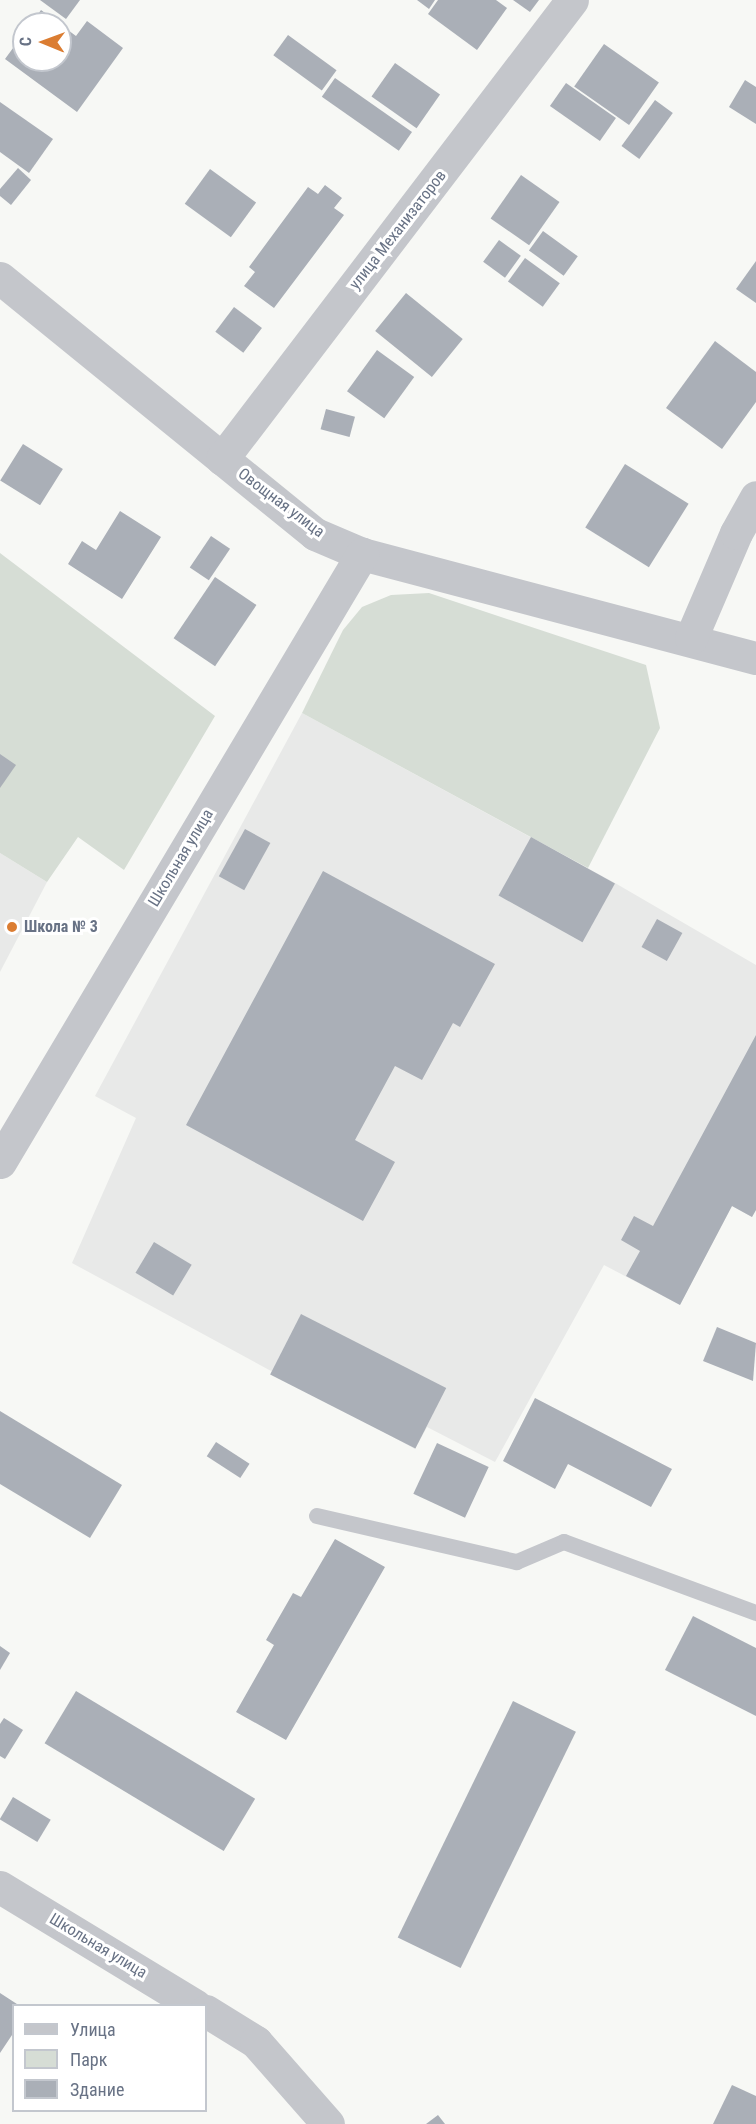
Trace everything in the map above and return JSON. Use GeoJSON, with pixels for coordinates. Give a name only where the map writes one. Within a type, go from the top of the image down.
{"type":"FeatureCollection","features":[{"type":"Feature","properties":{"kind":"street","name":"улица Механизаторов"},"geometry":{"type":"LineString","coordinates":[[222,459],[572,0]]}},
{"type":"Feature","properties":{"kind":"street","name":"Овощная улица"},"geometry":{"type":"LineString","coordinates":[[0,278],[315,534],[362,554],[691,638],[756,658]]}},
{"type":"Feature","properties":{"kind":"street"},"geometry":{"type":"LineString","coordinates":[[691,638],[736,533],[756,497]]}},
{"type":"Feature","properties":{"kind":"street","name":"Школьная улица"},"geometry":{"type":"LineString","coordinates":[[0,1162],[362,554]]}},
{"type":"Feature","properties":{"kind":"street","name":"Школьная улица"},"geometry":{"type":"LineString","coordinates":[[0,1887],[193,2004]]}},
{"type":"Feature","properties":{"kind":"street"},"geometry":{"type":"LineString","coordinates":[[207,2012],[256,2042],[328,2124]]}},
{"type":"Feature","properties":{"kind":"lane"},"geometry":{"type":"LineString","coordinates":[[317,1516],[517,1562],[564,1542],[756,1613]]}},
{"type":"Feature","properties":{"kind":"shaded area"},"geometry":{"type":"Polygon","coordinates":[[[302,713],[615,883],[756,965],[756,1210],[752,1217],[732,1206],[680,1305],[604,1265],[495,1462],[427,1427],[415,1449],[72,1263],[136,1118],[95,1096],[302,713]]]}},
{"type":"Feature","properties":{"kind":"shaded area","name":"Школа № 3"},"geometry":{"type":"Polygon","coordinates":[[[0,853],[47,882],[0,972],[0,853]]]}},
{"type":"Feature","properties":{"kind":"green space"},"geometry":{"type":"Polygon","coordinates":[[[0,553],[215,716],[124,870],[78,837],[47,882],[0,853],[0,553]]]}},
{"type":"Feature","properties":{"kind":"green space"},"geometry":{"type":"Polygon","coordinates":[[[429,593],[646,665],[660,728],[588,868],[302,713],[343,630],[362,607],[391,595],[429,593]]]}},
{"type":"Feature","properties":{"kind":"building"},"geometry":{"type":"Polygon","coordinates":[[[40,0],[80,0],[71,12],[56,12],[40,0]]]}},
{"type":"Feature","properties":{"kind":"building"},"geometry":{"type":"Polygon","coordinates":[[[417,0],[435,0],[429,9],[417,0]]]}},
{"type":"Feature","properties":{"kind":"building"},"geometry":{"type":"Polygon","coordinates":[[[438,0],[496,0],[507,8],[477,50],[428,14],[438,0]]]}},
{"type":"Feature","properties":{"kind":"building"},"geometry":{"type":"Polygon","coordinates":[[[513,0],[539,0],[530,12],[513,0]]]}},
{"type":"Feature","properties":{"kind":"building"},"geometry":{"type":"Polygon","coordinates":[[[87,21],[123,48],[77,112],[23,72],[72,72],[72,33],[76,36],[87,21]]]}},
{"type":"Feature","properties":{"kind":"building"},"geometry":{"type":"Polygon","coordinates":[[[288,35],[337,70],[322,90],[273,55],[288,35]]]}},
{"type":"Feature","properties":{"kind":"building"},"geometry":{"type":"Polygon","coordinates":[[[604,44],[659,82],[629,125],[574,87],[604,44]]]}},
{"type":"Feature","properties":{"kind":"building"},"geometry":{"type":"Polygon","coordinates":[[[12,49],[12,64],[5,59],[12,49]]]}},
{"type":"Feature","properties":{"kind":"building"},"geometry":{"type":"Polygon","coordinates":[[[395,63],[440,95],[417,128],[371,97],[395,63]]]}},
{"type":"Feature","properties":{"kind":"building"},"geometry":{"type":"Polygon","coordinates":[[[335,78],[412,132],[399,151],[322,97],[335,78]]]}},
{"type":"Feature","properties":{"kind":"building"},"geometry":{"type":"Polygon","coordinates":[[[745,80],[756,87],[756,124],[729,107],[745,80]]]}},
{"type":"Feature","properties":{"kind":"building"},"geometry":{"type":"Polygon","coordinates":[[[566,83],[616,118],[600,141],[550,106],[566,83]]]}},
{"type":"Feature","properties":{"kind":"building"},"geometry":{"type":"Polygon","coordinates":[[[655,100],[673,113],[639,159],[621,146],[655,100]]]}},
{"type":"Feature","properties":{"kind":"building"},"geometry":{"type":"Polygon","coordinates":[[[0,102],[53,139],[29,173],[0,152],[0,102]]]}},
{"type":"Feature","properties":{"kind":"building"},"geometry":{"type":"Polygon","coordinates":[[[18,168],[31,180],[11,205],[0,196],[0,189],[18,168]]]}},
{"type":"Feature","properties":{"kind":"building"},"geometry":{"type":"Polygon","coordinates":[[[210,169],[256,203],[231,237],[185,204],[210,169]]]}},
{"type":"Feature","properties":{"kind":"building"},"geometry":{"type":"Polygon","coordinates":[[[521,175],[560,202],[529,245],[491,218],[521,175]]]}},
{"type":"Feature","properties":{"kind":"building"},"geometry":{"type":"Polygon","coordinates":[[[325,185],[342,198],[334,208],[344,215],[274,308],[244,286],[255,272],[249,267],[308,187],[318,194],[325,185]]]}},
{"type":"Feature","properties":{"kind":"building"},"geometry":{"type":"Polygon","coordinates":[[[543,231],[578,256],[564,276],[529,250],[543,231]]]}},
{"type":"Feature","properties":{"kind":"building"},"geometry":{"type":"Polygon","coordinates":[[[499,240],[521,256],[505,278],[483,262],[499,240]]]}},
{"type":"Feature","properties":{"kind":"building"},"geometry":{"type":"Polygon","coordinates":[[[525,258],[560,283],[543,307],[508,281],[525,258]]]}},
{"type":"Feature","properties":{"kind":"building"},"geometry":{"type":"Polygon","coordinates":[[[756,261],[756,303],[736,289],[756,261]]]}},
{"type":"Feature","properties":{"kind":"building"},"geometry":{"type":"Polygon","coordinates":[[[406,293],[463,339],[432,377],[375,331],[406,293]]]}},
{"type":"Feature","properties":{"kind":"building"},"geometry":{"type":"Polygon","coordinates":[[[234,307],[262,328],[243,353],[215,332],[234,307]]]}},
{"type":"Feature","properties":{"kind":"building"},"geometry":{"type":"Polygon","coordinates":[[[715,341],[756,372],[756,402],[722,449],[666,408],[715,341]]]}},
{"type":"Feature","properties":{"kind":"building"},"geometry":{"type":"Polygon","coordinates":[[[377,350],[414,377],[384,418],[347,391],[377,350]]]}},
{"type":"Feature","properties":{"kind":"building"},"geometry":{"type":"Polygon","coordinates":[[[326,409],[355,417],[350,437],[321,429],[326,409]]]}},
{"type":"Feature","properties":{"kind":"building"},"geometry":{"type":"Polygon","coordinates":[[[23,444],[63,469],[40,505],[0,480],[23,444]]]}},
{"type":"Feature","properties":{"kind":"building"},"geometry":{"type":"Polygon","coordinates":[[[625,464],[689,504],[649,567],[585,528],[625,464]]]}},
{"type":"Feature","properties":{"kind":"building"},"geometry":{"type":"Polygon","coordinates":[[[120,511],[161,537],[122,599],[68,564],[82,541],[96,550],[120,511]]]}},
{"type":"Feature","properties":{"kind":"building"},"geometry":{"type":"Polygon","coordinates":[[[211,536],[230,549],[209,580],[190,568],[211,536]]]}},
{"type":"Feature","properties":{"kind":"building"},"geometry":{"type":"Polygon","coordinates":[[[215,577],[256,605],[215,666],[174,638],[215,577]]]}},
{"type":"Feature","properties":{"kind":"building"},"geometry":{"type":"Polygon","coordinates":[[[0,754],[16,765],[0,788],[0,754]]]}},
{"type":"Feature","properties":{"kind":"building"},"geometry":{"type":"Polygon","coordinates":[[[245,829],[270,843],[244,890],[219,876],[245,829]]]}},
{"type":"Feature","properties":{"kind":"building"},"geometry":{"type":"Polygon","coordinates":[[[531,837],[615,884],[582,942],[499,896],[531,837]]]}},
{"type":"Feature","properties":{"kind":"building"},"geometry":{"type":"Polygon","coordinates":[[[323,871],[495,964],[460,1027],[453,1023],[422,1080],[395,1066],[355,1140],[395,1162],[363,1221],[186,1125],[323,871]]]}},
{"type":"Feature","properties":{"kind":"building"},"geometry":{"type":"Polygon","coordinates":[[[657,919],[682,933],[667,961],[641,947],[657,919]]]}},
{"type":"Feature","properties":{"kind":"building"},"geometry":{"type":"Polygon","coordinates":[[[756,1035],[756,1210],[752,1217],[732,1206],[680,1305],[626,1276],[640,1251],[621,1240],[634,1216],[653,1226],[756,1035]]]}},
{"type":"Feature","properties":{"kind":"building"},"geometry":{"type":"Polygon","coordinates":[[[154,1242],[192,1265],[173,1296],[135,1273],[154,1242]]]}},
{"type":"Feature","properties":{"kind":"building"},"geometry":{"type":"Polygon","coordinates":[[[301,1314],[446,1388],[415,1449],[270,1375],[301,1314]]]}},
{"type":"Feature","properties":{"kind":"building"},"geometry":{"type":"Polygon","coordinates":[[[717,1327],[756,1343],[753,1381],[703,1361],[717,1327]]]}},
{"type":"Feature","properties":{"kind":"building"},"geometry":{"type":"Polygon","coordinates":[[[535,1398],[672,1469],[651,1507],[568,1464],[555,1489],[503,1461],[535,1398]]]}},
{"type":"Feature","properties":{"kind":"building"},"geometry":{"type":"Polygon","coordinates":[[[0,1411],[122,1485],[90,1538],[0,1484],[0,1411]]]}},
{"type":"Feature","properties":{"kind":"building"},"geometry":{"type":"Polygon","coordinates":[[[216,1442],[250,1464],[240,1478],[207,1456],[216,1442]]]}},
{"type":"Feature","properties":{"kind":"building"},"geometry":{"type":"Polygon","coordinates":[[[437,1443],[489,1467],[465,1518],[413,1494],[437,1443]]]}},
{"type":"Feature","properties":{"kind":"building"},"geometry":{"type":"Polygon","coordinates":[[[335,1539],[385,1567],[286,1740],[236,1712],[274,1645],[266,1640],[293,1593],[301,1597],[335,1539]]]}},
{"type":"Feature","properties":{"kind":"building"},"geometry":{"type":"Polygon","coordinates":[[[693,1616],[756,1648],[756,1716],[665,1670],[693,1616]]]}},
{"type":"Feature","properties":{"kind":"building"},"geometry":{"type":"Polygon","coordinates":[[[0,1646],[10,1653],[0,1670],[0,1646]]]}},
{"type":"Feature","properties":{"kind":"building"},"geometry":{"type":"Polygon","coordinates":[[[76,1691],[255,1799],[224,1851],[45,1743],[76,1691]]]}},
{"type":"Feature","properties":{"kind":"building"},"geometry":{"type":"Polygon","coordinates":[[[513,1701],[576,1732],[461,1968],[398,1937],[513,1701]]]}},
{"type":"Feature","properties":{"kind":"building"},"geometry":{"type":"Polygon","coordinates":[[[4,1718],[23,1730],[5,1759],[0,1756],[0,1724],[4,1718]]]}},
{"type":"Feature","properties":{"kind":"building"},"geometry":{"type":"Polygon","coordinates":[[[13,1797],[51,1820],[37,1842],[0,1820],[13,1797]]]}},
{"type":"Feature","properties":{"kind":"building"},"geometry":{"type":"Polygon","coordinates":[[[0,1993],[17,2004],[12,2004],[12,2035],[0,2053],[0,1993]]]}},
{"type":"Feature","properties":{"kind":"building"},"geometry":{"type":"Polygon","coordinates":[[[732,2085],[756,2096],[756,2124],[713,2124],[732,2085]]]}},
{"type":"Feature","properties":{"kind":"building"},"geometry":{"type":"Polygon","coordinates":[[[438,2115],[445,2124],[426,2124],[438,2115]]]}},
{"type":"Feature","properties":{"kind":"place","name":"Школа № 3"},"geometry":{"type":"Point","coordinates":[12,927]}}]}
